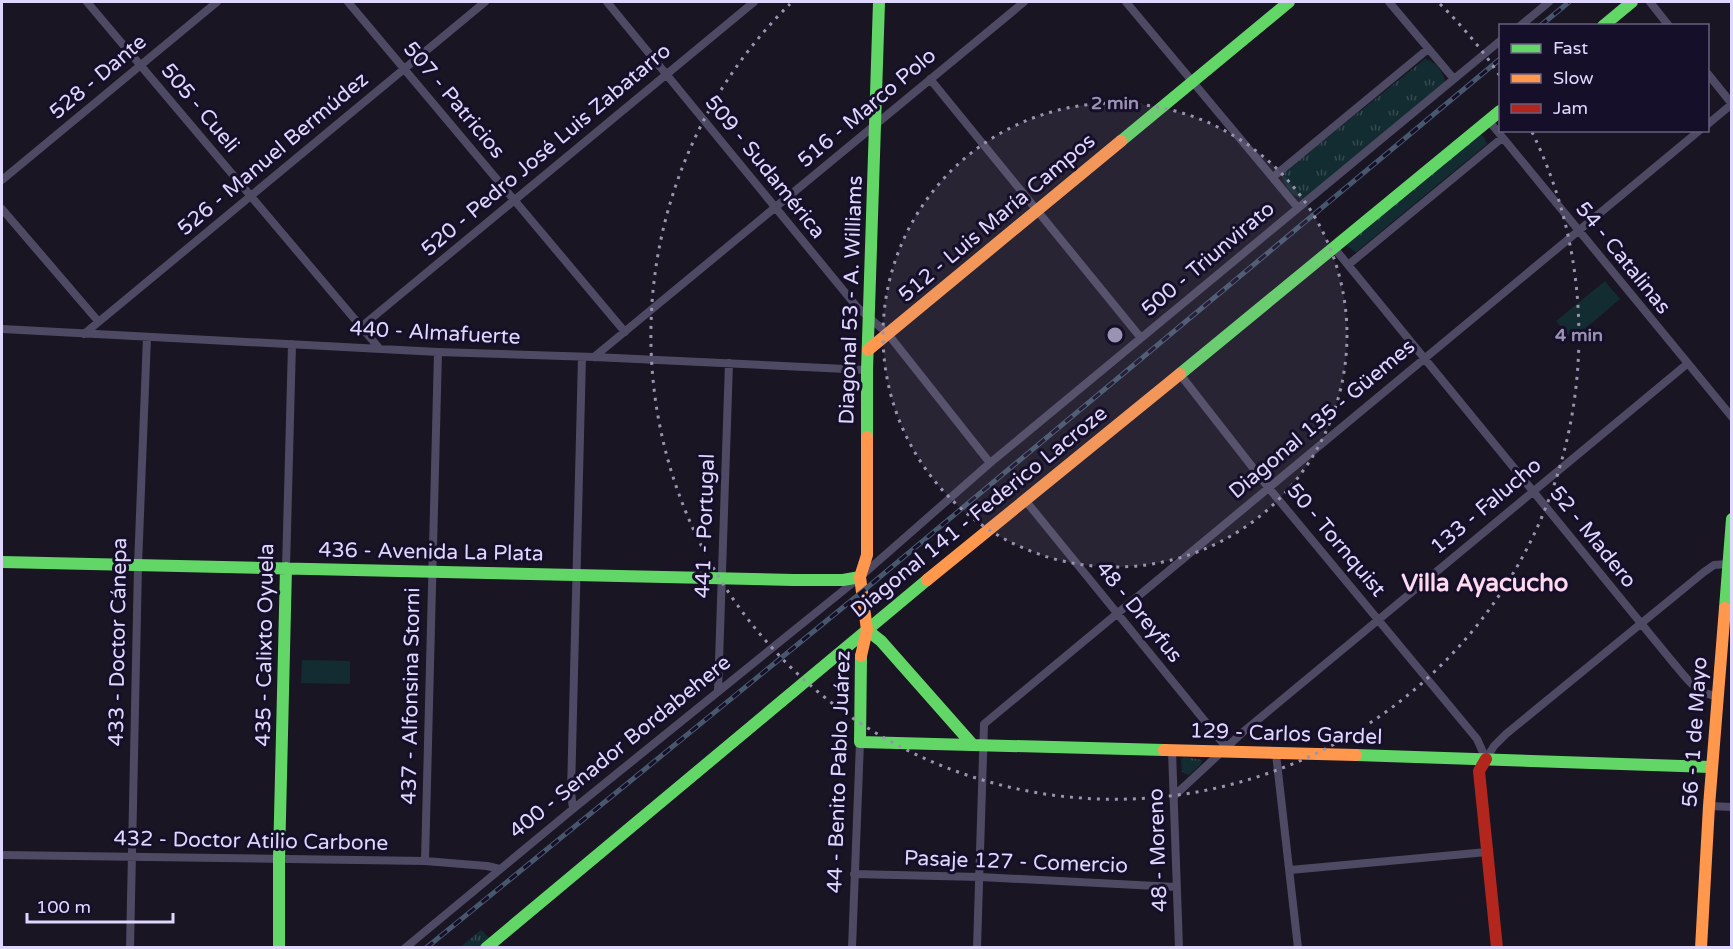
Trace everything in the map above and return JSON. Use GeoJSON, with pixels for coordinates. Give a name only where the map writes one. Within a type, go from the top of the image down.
{"type":"FeatureCollection","features":[{"type":"Feature","properties":{"kind":"street","name":"505 - Cueli"},"geometry":{"type":"LineString","coordinates":[[87,2],[379,348]]}},
{"type":"Feature","properties":{"kind":"street","name":"528 - Dante"},"geometry":{"type":"LineString","coordinates":[[2,180],[217,2]]}},
{"type":"Feature","properties":{"kind":"street","name":"507 - Patricios"},"geometry":{"type":"LineString","coordinates":[[348,2],[625,332]]}},
{"type":"Feature","properties":{"kind":"street","name":"526 - Manuel Bermúdez"},"geometry":{"type":"LineString","coordinates":[[84,334],[485,2]]}},
{"type":"Feature","properties":{"kind":"street","name":"509 - Sudamérica"},"geometry":{"type":"LineString","coordinates":[[606,2],[857,307],[888,334],[990,463]]}},
{"type":"Feature","properties":{"kind":"street","name":"520 - Pedro José Luis Zabatarro"},"geometry":{"type":"LineString","coordinates":[[361,327],[754,2]]}},
{"type":"Feature","properties":{"kind":"street","name":"Diagonal 53 - A. Williams"},"geometry":{"type":"LineString","coordinates":[[863,598],[860,577],[867,555],[867,370],[879,2]]}},
{"type":"Feature","properties":{"kind":"street","name":"516 - Marco Polo"},"geometry":{"type":"LineString","coordinates":[[594,357],[1024,2]]}},
{"type":"Feature","properties":{"kind":"street"},"geometry":{"type":"LineString","coordinates":[[1126,2],[1298,208]]}},
{"type":"Feature","properties":{"kind":"street","name":"512 - Luis María Campos"},"geometry":{"type":"LineString","coordinates":[[868,350],[1289,2]]}},
{"type":"Feature","properties":{"kind":"street"},"geometry":{"type":"LineString","coordinates":[[1389,2],[1454,80]]}},
{"type":"Feature","properties":{"kind":"street"},"geometry":{"type":"LineString","coordinates":[[1522,24],[1550,2]]}},
{"type":"Feature","properties":{"kind":"street"},"geometry":{"type":"LineString","coordinates":[[1605,24],[1632,2]]}},
{"type":"Feature","properties":{"kind":"street"},"geometry":{"type":"LineString","coordinates":[[1650,2],[1667,24]]}},
{"type":"Feature","properties":{"kind":"street","name":"500 - Triunvirato"},"geometry":{"type":"LineString","coordinates":[[860,577],[990,463],[1499,42]]}},
{"type":"Feature","properties":{"kind":"street"},"geometry":{"type":"LineString","coordinates":[[1273,177],[1428,49]]}},
{"type":"Feature","properties":{"kind":"street"},"geometry":{"type":"LineString","coordinates":[[1709,76],[1731,104],[1709,122]]}},
{"type":"Feature","properties":{"kind":"street"},"geometry":{"type":"LineString","coordinates":[[930,79],[1141,338]]}},
{"type":"Feature","properties":{"kind":"street","name":"Diagonal 141 - Federico Lacroze"},"geometry":{"type":"LineString","coordinates":[[486,948],[867,630],[1179,373],[1335,249],[1499,112]]}},
{"type":"Feature","properties":{"kind":"street","name":"54 - Catalinas"},"geometry":{"type":"LineString","coordinates":[[1489,121],[1731,417]]}},
{"type":"Feature","properties":{"kind":"street","name":"Diagonal 135 - Güemes"},"geometry":{"type":"LineString","coordinates":[[977,948],[980,876],[979,744],[983,728],[989,718],[1698,132]]}},
{"type":"Feature","properties":{"kind":"street"},"geometry":{"type":"LineString","coordinates":[[1348,265],[1502,138]]}},
{"type":"Feature","properties":{"kind":"street"},"geometry":{"type":"LineString","coordinates":[[2,209],[98,321]]}},
{"type":"Feature","properties":{"kind":"street","name":"52 - Madero"},"geometry":{"type":"LineString","coordinates":[[1335,249],[1696,689],[1704,695],[1717,696]]}},
{"type":"Feature","properties":{"kind":"street","name":"440 - Almafuerte"},"geometry":{"type":"LineString","coordinates":[[2,329],[438,352],[867,370]]}},
{"type":"Feature","properties":{"kind":"street","name":"433 - Doctor Cánepa"},"geometry":{"type":"LineString","coordinates":[[130,948],[138,565],[147,337]]}},
{"type":"Feature","properties":{"kind":"street","name":"435 - Calixto Oyuela"},"geometry":{"type":"LineString","coordinates":[[279,948],[279,859],[292,344]]}},
{"type":"Feature","properties":{"kind":"street","name":"437 - Alfonsina Storni"},"geometry":{"type":"LineString","coordinates":[[425,861],[438,352]]}},
{"type":"Feature","properties":{"kind":"street"},"geometry":{"type":"LineString","coordinates":[[573,809],[571,792],[582,357]]}},
{"type":"Feature","properties":{"kind":"street","name":"441 - Portugal"},"geometry":{"type":"LineString","coordinates":[[718,691],[729,363]]}},
{"type":"Feature","properties":{"kind":"street","name":"133 - Falucho"},"geometry":{"type":"LineString","coordinates":[[1174,796],[1223,750],[1378,619],[1687,364]]}},
{"type":"Feature","properties":{"kind":"street","name":"50 - Tornquist"},"geometry":{"type":"LineString","coordinates":[[1179,373],[1268,487],[1477,739],[1486,759]]}},
{"type":"Feature","properties":{"kind":"street","name":"48 - Dreyfus"},"geometry":{"type":"LineString","coordinates":[[1025,500],[1223,750]]}},
{"type":"Feature","properties":{"kind":"street","name":"56 - 1 de Mayo"},"geometry":{"type":"LineString","coordinates":[[1701,948],[1717,696],[1727,636],[1727,564],[1731,519]]}},
{"type":"Feature","properties":{"kind":"street","name":"436 - Avenida La Plata"},"geometry":{"type":"LineString","coordinates":[[2,562],[722,578],[843,580],[860,577]]}},
{"type":"Feature","properties":{"kind":"street"},"geometry":{"type":"LineString","coordinates":[[1497,948],[1479,771],[1486,759],[1494,746],[1506,734],[1714,565],[1727,564]]}},
{"type":"Feature","properties":{"kind":"street","name":"400 - Senador Bordabehere"},"geometry":{"type":"LineString","coordinates":[[405,948],[860,577]]}},
{"type":"Feature","properties":{"kind":"street","name":"44 - Benito Pablo Juárez"},"geometry":{"type":"LineString","coordinates":[[852,948],[861,655],[867,630],[863,598]]}},
{"type":"Feature","properties":{"kind":"street"},"geometry":{"type":"LineString","coordinates":[[867,630],[881,641],[958,731],[979,744]]}},
{"type":"Feature","properties":{"kind":"street","name":"129 - Carlos Gardel"},"geometry":{"type":"LineString","coordinates":[[860,742],[1172,751],[1223,750],[1276,754],[1712,767]]}},
{"type":"Feature","properties":{"kind":"street","name":"48 - Moreno"},"geometry":{"type":"LineString","coordinates":[[1172,751],[1179,948]]}},
{"type":"Feature","properties":{"kind":"street"},"geometry":{"type":"LineString","coordinates":[[1276,754],[1298,948]]}},
{"type":"Feature","properties":{"kind":"street"},"geometry":{"type":"LineString","coordinates":[[1709,806],[1731,807]]}},
{"type":"Feature","properties":{"kind":"street"},"geometry":{"type":"LineString","coordinates":[[1290,870],[1487,852]]}},
{"type":"Feature","properties":{"kind":"street","name":"432 - Doctor Atilio Carbone"},"geometry":{"type":"LineString","coordinates":[[2,855],[425,861],[500,869]]}},
{"type":"Feature","properties":{"kind":"street","name":"Pasaje 127 - Comercio"},"geometry":{"type":"LineString","coordinates":[[854,874],[980,876],[1176,887]]}},
{"type":"Feature","properties":{"kind":"green space"},"geometry":{"type":"Polygon","coordinates":[[[1425,59],[1438,68],[1445,83],[1305,199],[1289,190],[1284,182],[1283,173],[1425,59]]]}},
{"type":"Feature","properties":{"kind":"green space"},"geometry":{"type":"Polygon","coordinates":[[[1479,133],[1487,144],[1356,252],[1347,246],[1347,242],[1479,133]]]}},
{"type":"Feature","properties":{"kind":"green space"},"geometry":{"type":"Polygon","coordinates":[[[1605,281],[1620,299],[1572,340],[1556,321],[1605,281]]]}},
{"type":"Feature","properties":{"kind":"green space"},"geometry":{"type":"Polygon","coordinates":[[[302,660],[350,661],[350,684],[301,683],[302,660]]]}},
{"type":"Feature","properties":{"kind":"green space"},"geometry":{"type":"Polygon","coordinates":[[[1184,757],[1202,760],[1201,764],[1189,775],[1182,772],[1181,759],[1184,757]]]}},
{"type":"Feature","properties":{"kind":"green space"},"geometry":{"type":"Polygon","coordinates":[[[481,930],[489,938],[478,947],[459,948],[481,930]]]}},
{"type":"Feature","properties":{"kind":"railway"},"geometry":{"type":"LineString","coordinates":[[1542,24],[1569,2]]}},
{"type":"Feature","properties":{"kind":"railway"},"geometry":{"type":"LineString","coordinates":[[426,948],[863,591],[1499,60]]}},
{"type":"Feature","properties":{"kind":"traffic: fast"},"geometry":{"type":"LineString","coordinates":[[867,437],[867,370],[879,2]]}},
{"type":"Feature","properties":{"kind":"traffic: fast"},"geometry":{"type":"LineString","coordinates":[[1121,141],[1289,2]]}},
{"type":"Feature","properties":{"kind":"traffic: fast"},"geometry":{"type":"LineString","coordinates":[[1605,24],[1632,2]]}},
{"type":"Feature","properties":{"kind":"traffic: fast"},"geometry":{"type":"LineString","coordinates":[[1180,374],[1499,112]]}},
{"type":"Feature","properties":{"kind":"traffic: fast"},"geometry":{"type":"LineString","coordinates":[[1725,608],[1732,519]]}},
{"type":"Feature","properties":{"kind":"traffic: fast"},"geometry":{"type":"LineString","coordinates":[[2,562],[794,580],[843,580],[860,577]]}},
{"type":"Feature","properties":{"kind":"traffic: fast"},"geometry":{"type":"LineString","coordinates":[[279,948],[286,568]]}},
{"type":"Feature","properties":{"kind":"traffic: fast"},"geometry":{"type":"LineString","coordinates":[[486,948],[927,580]]}},
{"type":"Feature","properties":{"kind":"traffic: fast"},"geometry":{"type":"LineString","coordinates":[[867,630],[881,641],[972,744]]}},
{"type":"Feature","properties":{"kind":"traffic: fast"},"geometry":{"type":"LineString","coordinates":[[861,656],[860,742],[1164,750]]}},
{"type":"Feature","properties":{"kind":"traffic: fast"},"geometry":{"type":"LineString","coordinates":[[1356,755],[1711,767]]}},
{"type":"Feature","properties":{"kind":"traffic: slow"},"geometry":{"type":"LineString","coordinates":[[868,350],[1121,141]]}},
{"type":"Feature","properties":{"kind":"traffic: slow"},"geometry":{"type":"LineString","coordinates":[[927,580],[1180,374]]}},
{"type":"Feature","properties":{"kind":"traffic: slow"},"geometry":{"type":"LineString","coordinates":[[861,656],[867,630],[860,577],[867,555],[867,437]]}},
{"type":"Feature","properties":{"kind":"traffic: slow"},"geometry":{"type":"LineString","coordinates":[[1701,948],[1709,806],[1725,608]]}},
{"type":"Feature","properties":{"kind":"traffic: slow"},"geometry":{"type":"LineString","coordinates":[[1164,750],[1356,755]]}},
{"type":"Feature","properties":{"kind":"traffic: jam"},"geometry":{"type":"LineString","coordinates":[[1486,759],[1479,771],[1497,948]]}},
{"type":"Feature","properties":{"kind":"district","name":"Villa Ayacucho"},"geometry":{"type":"Point","coordinates":[1485,583]}}]}
